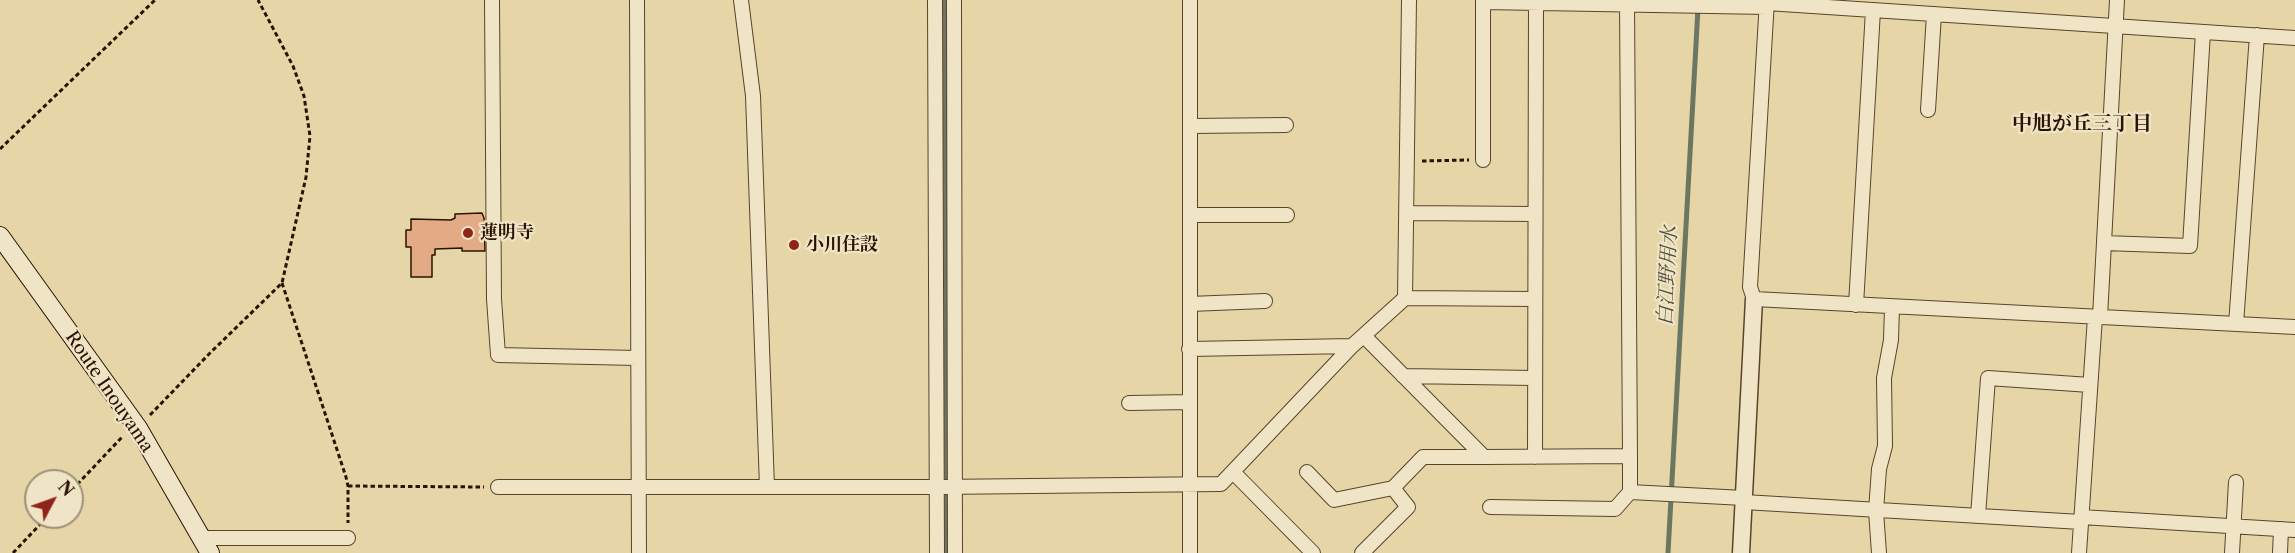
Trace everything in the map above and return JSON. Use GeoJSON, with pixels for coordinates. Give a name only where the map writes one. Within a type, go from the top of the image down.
{"type":"FeatureCollection","features":[{"type":"Feature","properties":{"kind":"main road","name":"Route Inouyama"},"geometry":{"type":"LineString","coordinates":[[0,236],[136,426],[205,546]]}},
{"type":"Feature","properties":{"kind":"street"},"geometry":{"type":"LineString","coordinates":[[492,0],[494,299],[498,355],[638,358]]}},
{"type":"Feature","properties":{"kind":"street"},"geometry":{"type":"LineString","coordinates":[[637,0],[639,553]]}},
{"type":"Feature","properties":{"kind":"street"},"geometry":{"type":"LineString","coordinates":[[741,0],[753,96],[767,487]]}},
{"type":"Feature","properties":{"kind":"street"},"geometry":{"type":"LineString","coordinates":[[935,0],[937,553]]}},
{"type":"Feature","properties":{"kind":"street"},"geometry":{"type":"LineString","coordinates":[[954,0],[955,553]]}},
{"type":"Feature","properties":{"kind":"street"},"geometry":{"type":"LineString","coordinates":[[1190,0],[1190,553]]}},
{"type":"Feature","properties":{"kind":"street"},"geometry":{"type":"LineString","coordinates":[[1406,298],[1409,0]]}},
{"type":"Feature","properties":{"kind":"street"},"geometry":{"type":"LineString","coordinates":[[2079,553],[2090,385],[2104,243],[2117,0]]}},
{"type":"Feature","properties":{"kind":"street"},"geometry":{"type":"LineString","coordinates":[[1483,160],[1483,1],[1710,5],[1767,3],[2295,38]]}},
{"type":"Feature","properties":{"kind":"street"},"geometry":{"type":"LineString","coordinates":[[1535,457],[1536,2]]}},
{"type":"Feature","properties":{"kind":"street"},"geometry":{"type":"LineString","coordinates":[[1490,507],[1615,509],[1630,492],[1627,2]]}},
{"type":"Feature","properties":{"kind":"street"},"geometry":{"type":"LineString","coordinates":[[1741,553],[1754,299],[1750,287],[1767,3]]}},
{"type":"Feature","properties":{"kind":"street"},"geometry":{"type":"LineString","coordinates":[[1856,305],[1873,10]]}},
{"type":"Feature","properties":{"kind":"street"},"geometry":{"type":"LineString","coordinates":[[1928,110],[1934,14]]}},
{"type":"Feature","properties":{"kind":"street"},"geometry":{"type":"LineString","coordinates":[[2104,243],[2190,246],[2204,32]]}},
{"type":"Feature","properties":{"kind":"street"},"geometry":{"type":"LineString","coordinates":[[2236,324],[2257,35]]}},
{"type":"Feature","properties":{"kind":"street"},"geometry":{"type":"LineString","coordinates":[[1190,126],[1286,125]]}},
{"type":"Feature","properties":{"kind":"street"},"geometry":{"type":"LineString","coordinates":[[1407,213],[1535,214]]}},
{"type":"Feature","properties":{"kind":"street"},"geometry":{"type":"LineString","coordinates":[[1190,216],[1287,215]]}},
{"type":"Feature","properties":{"kind":"street"},"geometry":{"type":"LineString","coordinates":[[498,487],[955,487],[1221,484],[1352,346],[1406,298],[1535,299]]}},
{"type":"Feature","properties":{"kind":"street"},"geometry":{"type":"LineString","coordinates":[[1754,299],[2295,327]]}},
{"type":"Feature","properties":{"kind":"street"},"geometry":{"type":"LineString","coordinates":[[1190,304],[1265,302]]}},
{"type":"Feature","properties":{"kind":"street"},"geometry":{"type":"LineString","coordinates":[[1879,553],[1876,510],[1879,469],[1885,446],[1884,378],[1891,340],[1892,307]]}},
{"type":"Feature","properties":{"kind":"street"},"geometry":{"type":"LineString","coordinates":[[1364,336],[1484,457]]}},
{"type":"Feature","properties":{"kind":"street"},"geometry":{"type":"LineString","coordinates":[[1190,349],[1352,346]]}},
{"type":"Feature","properties":{"kind":"street"},"geometry":{"type":"LineString","coordinates":[[1403,376],[1534,378]]}},
{"type":"Feature","properties":{"kind":"street"},"geometry":{"type":"LineString","coordinates":[[1978,516],[1988,378],[2090,385]]}},
{"type":"Feature","properties":{"kind":"street"},"geometry":{"type":"LineString","coordinates":[[1129,403],[1190,402]]}},
{"type":"Feature","properties":{"kind":"street"},"geometry":{"type":"LineString","coordinates":[[1307,472],[1334,500],[1393,488],[1423,457],[1630,456]]}},
{"type":"Feature","properties":{"kind":"street"},"geometry":{"type":"LineString","coordinates":[[1233,472],[1313,553]]}},
{"type":"Feature","properties":{"kind":"street"},"geometry":{"type":"LineString","coordinates":[[2232,553],[2236,482]]}},
{"type":"Feature","properties":{"kind":"street"},"geometry":{"type":"LineString","coordinates":[[1362,553],[1408,507],[1393,488]]}},
{"type":"Feature","properties":{"kind":"street"},"geometry":{"type":"LineString","coordinates":[[1630,492],[1672,493],[1978,516],[2288,529],[2280,553]]}},
{"type":"Feature","properties":{"kind":"street"},"geometry":{"type":"LineString","coordinates":[[205,546],[348,538]]}},
{"type":"Feature","properties":{"kind":"path"},"geometry":{"type":"LineString","coordinates":[[0,149],[155,0]]}},
{"type":"Feature","properties":{"kind":"path"},"geometry":{"type":"LineString","coordinates":[[258,0],[293,66],[304,96],[310,136],[306,177],[282,283],[348,486],[348,538]]}},
{"type":"Feature","properties":{"kind":"path"},"geometry":{"type":"LineString","coordinates":[[1407,161],[1483,160]]}},
{"type":"Feature","properties":{"kind":"path"},"geometry":{"type":"LineString","coordinates":[[84,478],[282,283]]}},
{"type":"Feature","properties":{"kind":"path"},"geometry":{"type":"LineString","coordinates":[[348,486],[498,487]]}},
{"type":"Feature","properties":{"kind":"path"},"geometry":{"type":"LineString","coordinates":[[13,553],[36,529]]}},
{"type":"Feature","properties":{"kind":"building"},"geometry":{"type":"Polygon","coordinates":[[[482,213],[485,251],[462,251],[462,248],[435,249],[435,255],[432,255],[432,277],[411,277],[411,247],[406,247],[406,230],[411,230],[411,219],[451,220],[455,218],[455,214],[482,213]]]}},
{"type":"Feature","properties":{"kind":"waterway"},"geometry":{"type":"LineString","coordinates":[[945,0],[947,553]]}},
{"type":"Feature","properties":{"kind":"waterway","name":"白江野用水"},"geometry":{"type":"LineString","coordinates":[[1668,553],[1698,8]]}},
{"type":"Feature","properties":{"kind":"place","name":"蓮明寺"},"geometry":{"type":"Point","coordinates":[468,233]}},
{"type":"Feature","properties":{"kind":"place","name":"小川住設"},"geometry":{"type":"Point","coordinates":[794,245]}},
{"type":"Feature","properties":{"kind":"district","name":"中旭が丘三丁目"},"geometry":{"type":"Point","coordinates":[2082,124]}}]}
